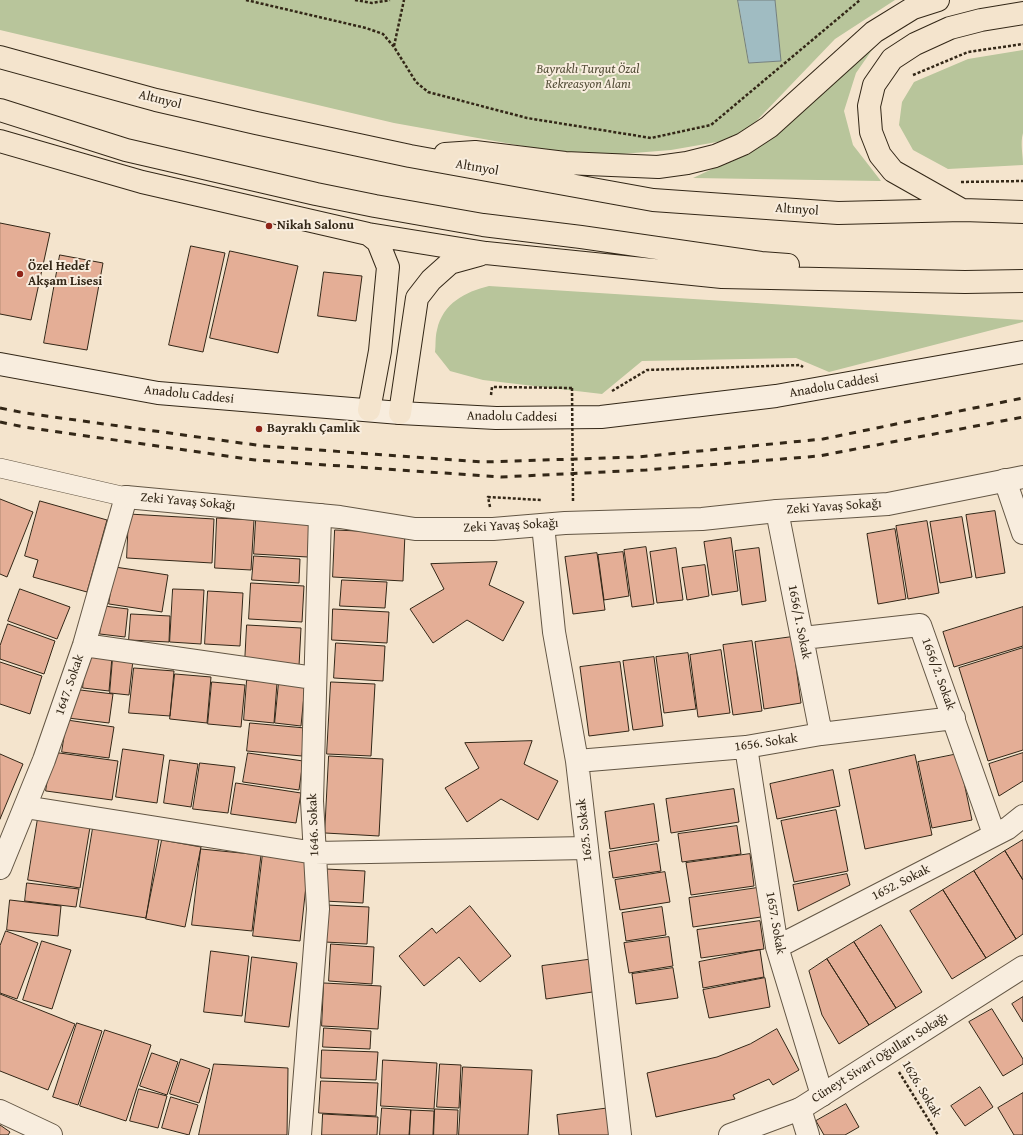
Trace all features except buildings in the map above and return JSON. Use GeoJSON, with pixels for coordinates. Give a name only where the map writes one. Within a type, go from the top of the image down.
{"type":"FeatureCollection","features":[{"type":"Feature","properties":{"kind":"highway"},"geometry":{"type":"LineString","coordinates":[[410,156],[475,152],[565,163],[658,167],[687,163],[715,156],[744,144],[769,127],[874,32],[913,8],[938,0]]}},
{"type":"Feature","properties":{"kind":"highway"},"geometry":{"type":"LineString","coordinates":[[1023,13],[980,20],[950,28],[915,44],[892,59],[874,85],[869,106],[871,132],[880,155],[892,171],[963,210],[1023,212]]}},
{"type":"Feature","properties":{"kind":"highway","name":"Altınyol"},"geometry":{"type":"LineString","coordinates":[[0,58],[156,100],[410,156],[653,200],[838,213],[963,210]]}},
{"type":"Feature","properties":{"kind":"highway"},"geometry":{"type":"LineString","coordinates":[[0,110],[126,150],[375,206],[483,225],[581,237],[761,263],[965,282]]}},
{"type":"Feature","properties":{"kind":"highway"},"geometry":{"type":"LineString","coordinates":[[0,141],[142,182],[368,234],[486,253],[722,277],[965,282],[1023,280]]}},
{"type":"Feature","properties":{"kind":"highway"},"geometry":{"type":"LineString","coordinates":[[368,234],[378,242],[388,267],[380,351],[369,410]]}},
{"type":"Feature","properties":{"kind":"highway"},"geometry":{"type":"LineString","coordinates":[[400,413],[417,298],[431,280],[450,262],[486,253]]}},
{"type":"Feature","properties":{"kind":"street","name":"Anadolu Caddesi"},"geometry":{"type":"LineString","coordinates":[[0,364],[158,393],[400,413],[496,418],[602,417],[776,396],[1023,352]]}},
{"type":"Feature","properties":{"kind":"street","name":"Zeki Yavaş Sokağı"},"geometry":{"type":"LineString","coordinates":[[0,468],[126,497],[340,517],[415,529],[493,529],[565,523],[702,519],[777,511],[888,504],[1014,479]]}},
{"type":"Feature","properties":{"kind":"street"},"geometry":{"type":"LineString","coordinates":[[1014,479],[1023,533]]}},
{"type":"Feature","properties":{"kind":"street","name":"1647. Sokak"},"geometry":{"type":"LineString","coordinates":[[0,868],[44,760],[84,645],[126,497]]}},
{"type":"Feature","properties":{"kind":"street","name":"1656/1. Sokak"},"geometry":{"type":"LineString","coordinates":[[777,511],[821,734]]}},
{"type":"Feature","properties":{"kind":"street","name":"1646. Sokak"},"geometry":{"type":"LineString","coordinates":[[300,1135],[318,909],[312,801],[314,678],[320,515]]}},
{"type":"Feature","properties":{"kind":"street","name":"1625. Sokak"},"geometry":{"type":"LineString","coordinates":[[543,525],[554,632],[577,761],[620,1135]]}},
{"type":"Feature","properties":{"kind":"street","name":"1656/2. Sokak"},"geometry":{"type":"LineString","coordinates":[[803,638],[920,625],[994,834]]}},
{"type":"Feature","properties":{"kind":"street"},"geometry":{"type":"LineString","coordinates":[[84,645],[314,678]]}},
{"type":"Feature","properties":{"kind":"street","name":"1656. Sokak"},"geometry":{"type":"LineString","coordinates":[[577,761],[746,747],[821,734],[954,718]]}},
{"type":"Feature","properties":{"kind":"street","name":"1657. Sokak"},"geometry":{"type":"LineString","coordinates":[[746,747],[777,947],[822,1095]]}},
{"type":"Feature","properties":{"kind":"street"},"geometry":{"type":"LineString","coordinates":[[25,807],[315,853],[587,848]]}},
{"type":"Feature","properties":{"kind":"street","name":"1652. Sokak"},"geometry":{"type":"LineString","coordinates":[[777,947],[1008,828],[1023,816]]}},
{"type":"Feature","properties":{"kind":"street","name":"Cüneyt Sivari Oğulları Sokağı"},"geometry":{"type":"LineString","coordinates":[[730,1135],[800,1109],[1023,967]]}},
{"type":"Feature","properties":{"kind":"street"},"geometry":{"type":"LineString","coordinates":[[800,1109],[808,1135]]}},
{"type":"Feature","properties":{"kind":"street"},"geometry":{"type":"LineString","coordinates":[[0,1111],[51,1135]]}},
{"type":"Feature","properties":{"kind":"path"},"geometry":{"type":"LineString","coordinates":[[246,0],[383,34],[394,47],[416,82],[428,92],[527,118],[651,138],[711,125],[860,0]]}},
{"type":"Feature","properties":{"kind":"path"},"geometry":{"type":"LineString","coordinates":[[355,0],[372,4],[390,0]]}},
{"type":"Feature","properties":{"kind":"path"},"geometry":{"type":"LineString","coordinates":[[394,47],[404,0]]}},
{"type":"Feature","properties":{"kind":"path"},"geometry":{"type":"LineString","coordinates":[[912,76],[968,52],[1023,44]]}},
{"type":"Feature","properties":{"kind":"path"},"geometry":{"type":"LineString","coordinates":[[958,182],[1023,181]]}},
{"type":"Feature","properties":{"kind":"path"},"geometry":{"type":"LineString","coordinates":[[609,392],[647,370],[800,365],[806,368]]}},
{"type":"Feature","properties":{"kind":"path"},"geometry":{"type":"LineString","coordinates":[[491,397],[492,387],[572,388],[573,501]]}},
{"type":"Feature","properties":{"kind":"path"},"geometry":{"type":"LineString","coordinates":[[566,396],[573,396]]}},
{"type":"Feature","properties":{"kind":"path"},"geometry":{"type":"LineString","coordinates":[[488,497],[542,500]]}},
{"type":"Feature","properties":{"kind":"path","name":"1626. Sokak"},"geometry":{"type":"LineString","coordinates":[[888,1053],[938,1135]]}},
{"type":"Feature","properties":{"kind":"green space","name":"Bayraklı Turgut Özal Rekreasyon Alanı"},"geometry":{"type":"Polygon","coordinates":[[[0,0],[738,0],[749,63],[781,61],[775,0],[895,0],[835,39],[740,138],[671,150],[584,157],[394,123],[0,30],[0,0]]]}},
{"type":"Feature","properties":{"kind":"green space"},"geometry":{"type":"Polygon","coordinates":[[[881,37],[856,73],[844,111],[853,145],[881,181],[693,178],[759,147],[881,37]]]}},
{"type":"Feature","properties":{"kind":"green space"},"geometry":{"type":"Polygon","coordinates":[[[1023,50],[1023,165],[948,169],[913,150],[899,125],[902,102],[914,82],[968,59],[1023,50]]]}},
{"type":"Feature","properties":{"kind":"green space"},"geometry":{"type":"Polygon","coordinates":[[[489,286],[1023,320],[1023,322],[829,372],[796,358],[642,361],[602,394],[483,380],[450,371],[435,352],[436,333],[440,321],[444,313],[456,300],[464,295],[489,286]]]}},
{"type":"Feature","properties":{"kind":"water"},"geometry":{"type":"Polygon","coordinates":[[[738,0],[775,0],[781,61],[749,63],[738,0]]]}},
{"type":"Feature","properties":{"kind":"railway"},"geometry":{"type":"LineString","coordinates":[[0,408],[25,413],[263,446],[482,462],[638,457],[823,439],[1023,398]]}},
{"type":"Feature","properties":{"kind":"railway"},"geometry":{"type":"LineString","coordinates":[[0,422],[24,427],[255,460],[501,477],[646,470],[819,456],[1023,417]]}},
{"type":"Feature","properties":{"kind":"place","name":"Nikah Salonu"},"geometry":{"type":"Point","coordinates":[269,226]}},
{"type":"Feature","properties":{"kind":"place","name":"Özel Hedef Akşam Lisesi"},"geometry":{"type":"Point","coordinates":[20,274]}},
{"type":"Feature","properties":{"kind":"place","name":"Bayraklı Çamlık"},"geometry":{"type":"Point","coordinates":[259,429]}}]}
